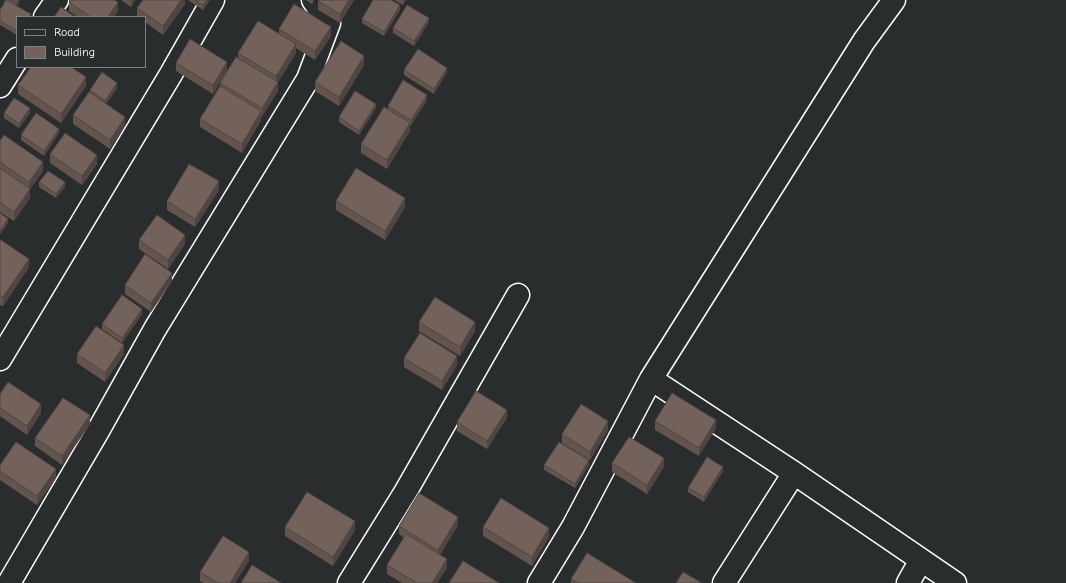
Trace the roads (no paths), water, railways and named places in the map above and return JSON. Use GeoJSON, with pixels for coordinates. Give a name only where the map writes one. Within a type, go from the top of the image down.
{"type":"FeatureCollection","features":[{"type":"Feature","properties":{"kind":"street"},"geometry":{"type":"LineString","coordinates":[[46,16],[57,0]]}},
{"type":"Feature","properties":{"kind":"street"},"geometry":{"type":"LineString","coordinates":[[0,359],[163,88],[213,0]]}},
{"type":"Feature","properties":{"kind":"street"},"geometry":{"type":"LineString","coordinates":[[9,583],[98,431],[155,329],[308,79],[329,23],[313,0]]}},
{"type":"Feature","properties":{"kind":"street"},"geometry":{"type":"LineString","coordinates":[[539,583],[573,527],[651,379],[864,41],[894,0]]}},
{"type":"Feature","properties":{"kind":"street"},"geometry":{"type":"LineString","coordinates":[[0,86],[16,61]]}},
{"type":"Feature","properties":{"kind":"street"},"geometry":{"type":"LineString","coordinates":[[349,583],[406,491],[518,295]]}},
{"type":"Feature","properties":{"kind":"street"},"geometry":{"type":"LineString","coordinates":[[651,379],[794,473],[955,583]]}},
{"type":"Feature","properties":{"kind":"street"},"geometry":{"type":"LineString","coordinates":[[724,583],[794,473]]}},
{"type":"Feature","properties":{"kind":"street"},"geometry":{"type":"LineString","coordinates":[[908,583],[921,560]]}}]}
